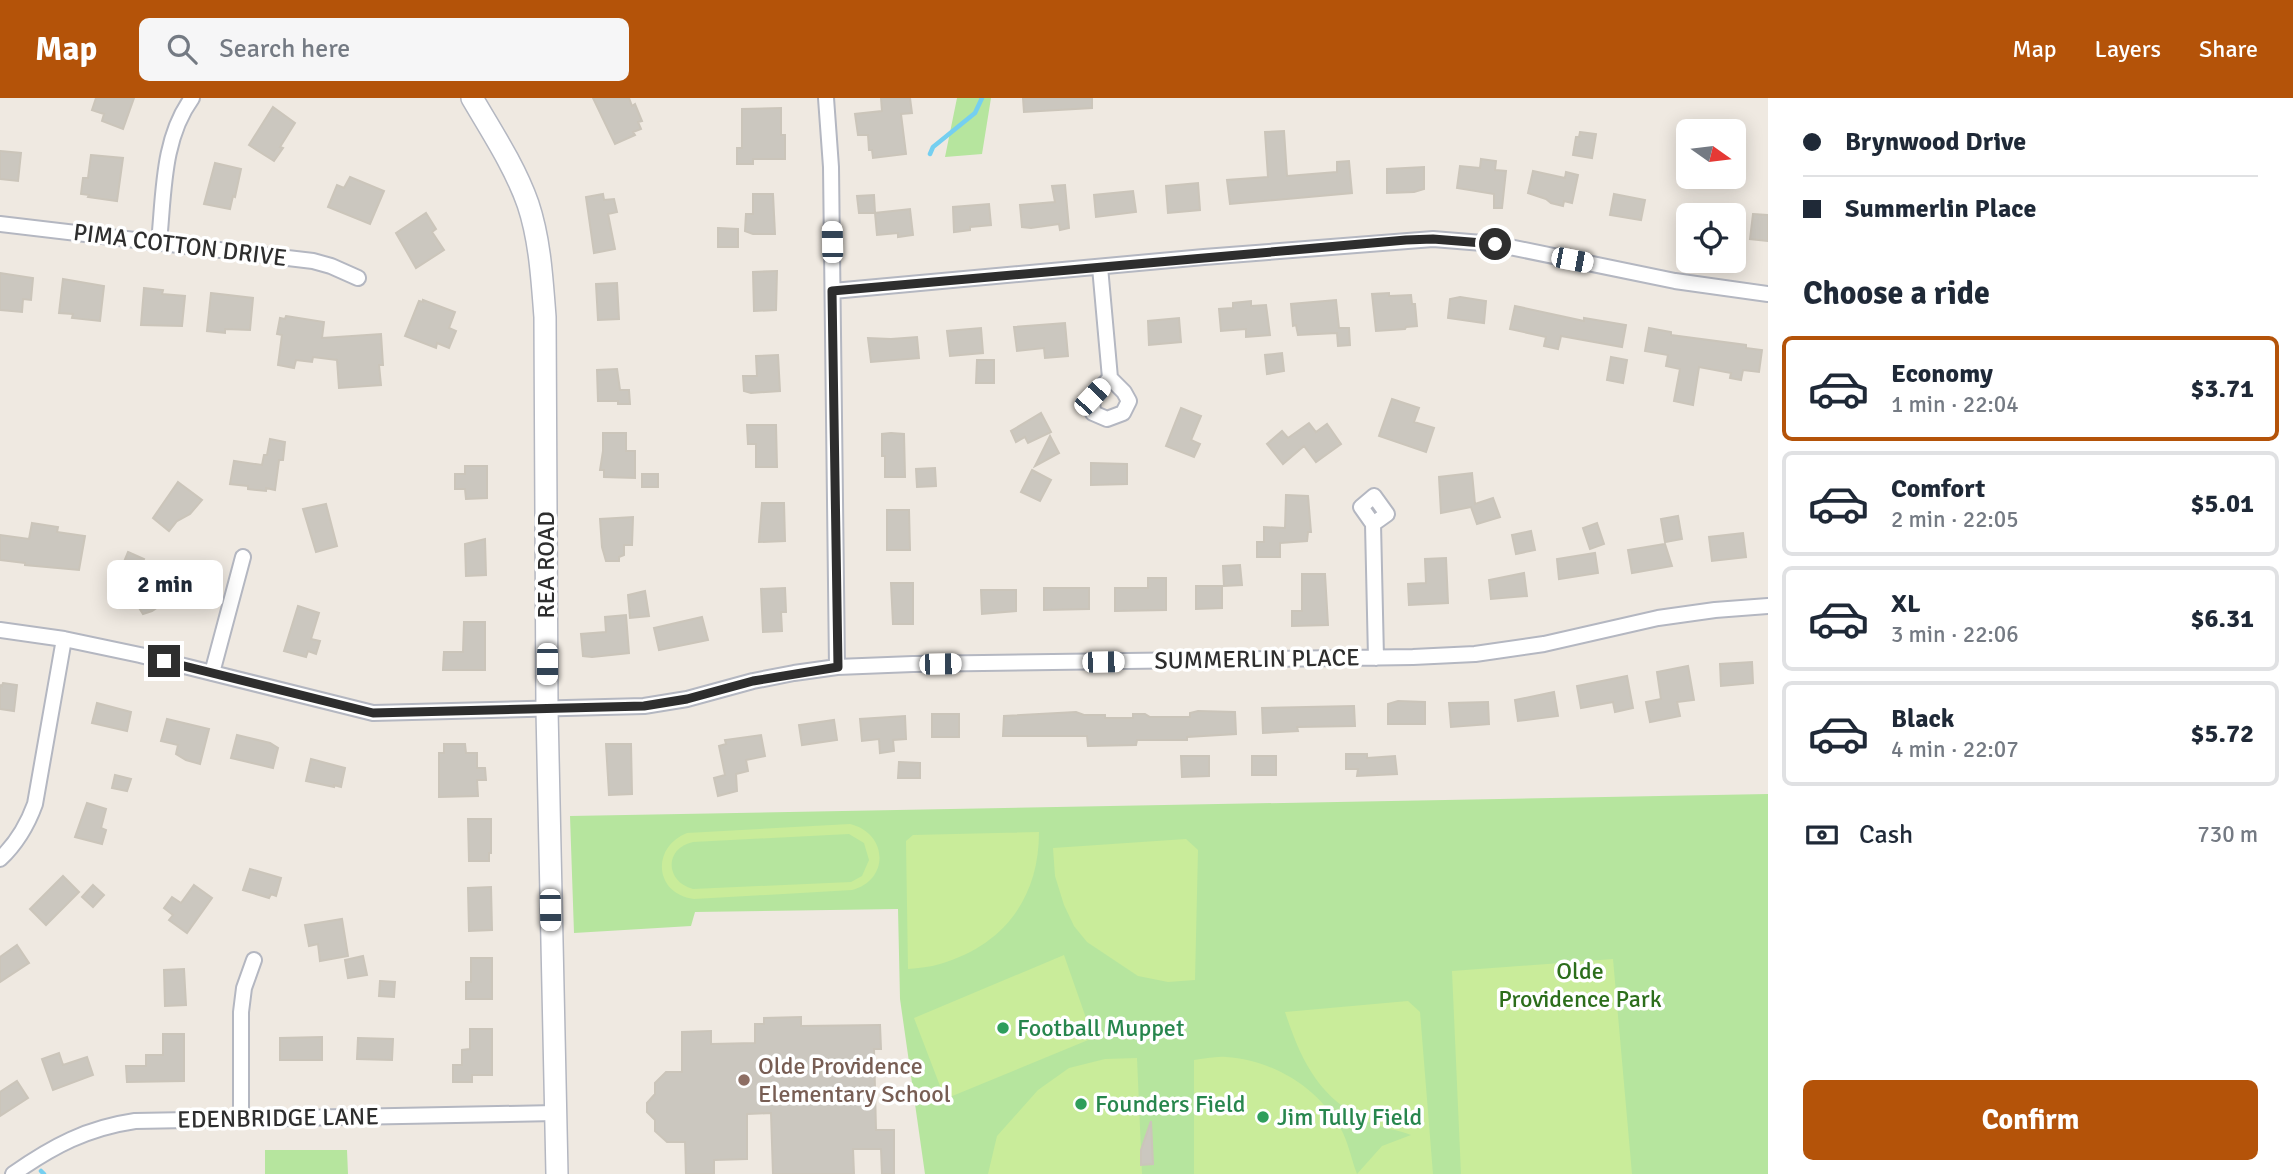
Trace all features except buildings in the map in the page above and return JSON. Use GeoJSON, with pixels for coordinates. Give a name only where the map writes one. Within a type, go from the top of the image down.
{"type":"FeatureCollection","features":[{"type":"Feature","properties":{"kind":"main road","name":"REA ROAD"},"geometry":{"type":"LineString","coordinates":[[472,98],[524,194],[535,232],[545,317],[547,710],[557,1174]]}},
{"type":"Feature","properties":{"kind":"street"},"geometry":{"type":"LineString","coordinates":[[159,242],[168,154],[174,130],[192,98]]}},
{"type":"Feature","properties":{"kind":"street"},"geometry":{"type":"LineString","coordinates":[[826,98],[831,167],[838,667]]}},
{"type":"Feature","properties":{"kind":"street","name":"PIMA COTTON DRIVE"},"geometry":{"type":"LineString","coordinates":[[0,224],[313,261],[358,278]]}},
{"type":"Feature","properties":{"kind":"street"},"geometry":{"type":"LineString","coordinates":[[832,291],[1433,239],[1495,244],[1675,281],[1768,293]]}},
{"type":"Feature","properties":{"kind":"street"},"geometry":{"type":"LineString","coordinates":[[1100,267],[1110,378]]}},
{"type":"Feature","properties":{"kind":"street"},"geometry":{"type":"LineString","coordinates":[[1373,524],[1376,658]]}},
{"type":"Feature","properties":{"kind":"street"},"geometry":{"type":"LineString","coordinates":[[212,673],[243,557]]}},
{"type":"Feature","properties":{"kind":"street","name":"SUMMERLIN PLACE"},"geometry":{"type":"LineString","coordinates":[[0,629],[140,655],[373,713],[644,706],[687,699],[753,681],[838,667],[1475,654],[1544,644],[1658,618],[1768,606]]}},
{"type":"Feature","properties":{"kind":"street"},"geometry":{"type":"LineString","coordinates":[[0,859],[20,838],[36,804],[64,639]]}},
{"type":"Feature","properties":{"kind":"street"},"geometry":{"type":"LineString","coordinates":[[241,1118],[241,1012],[244,988],[254,960]]}},
{"type":"Feature","properties":{"kind":"street","name":"EDENBRIDGE LANE"},"geometry":{"type":"LineString","coordinates":[[13,1174],[68,1140],[113,1124],[135,1121],[556,1113]]}},
{"type":"Feature","properties":{"kind":"green space"},"geometry":{"type":"Polygon","coordinates":[[[957,98],[991,98],[982,154],[945,157],[957,98]]]}},
{"type":"Feature","properties":{"kind":"green space","name":"Olde Providence Park"},"geometry":{"type":"Polygon","coordinates":[[[1768,794],[1768,1174],[925,1174],[900,999],[898,909],[695,912],[691,926],[574,933],[570,816],[1768,794]]]}},
{"type":"Feature","properties":{"kind":"green space"},"geometry":{"type":"Polygon","coordinates":[[[850,824],[863,829],[872,837],[880,857],[873,877],[852,890],[694,899],[671,889],[662,869],[667,849],[687,833],[850,824]],[[849,834],[693,842],[677,851],[673,858],[673,873],[677,880],[693,889],[851,882],[862,876],[869,860],[864,843],[849,834]]]}},
{"type":"Feature","properties":{"kind":"green space"},"geometry":{"type":"Polygon","coordinates":[[[1039,832],[1033,878],[1014,916],[982,945],[963,956],[936,965],[908,969],[906,841],[913,835],[1039,832]]]}},
{"type":"Feature","properties":{"kind":"green space"},"geometry":{"type":"Polygon","coordinates":[[[1186,839],[1198,850],[1195,980],[1168,982],[1138,976],[1087,942],[1074,926],[1055,876],[1053,848],[1186,839]]]}},
{"type":"Feature","properties":{"kind":"green space","name":"Football Muppet"},"geometry":{"type":"Polygon","coordinates":[[[1064,955],[1093,1038],[945,1099],[914,1018],[1064,955]]]}},
{"type":"Feature","properties":{"kind":"green space"},"geometry":{"type":"Polygon","coordinates":[[[1613,959],[1632,1174],[1461,1174],[1452,971],[1613,959]]]}},
{"type":"Feature","properties":{"kind":"green space"},"geometry":{"type":"Polygon","coordinates":[[[1408,1001],[1420,1012],[1433,1174],[1357,1174],[1382,1146],[1411,1135],[1369,1122],[1337,1102],[1306,1063],[1285,1012],[1408,1001]]]}},
{"type":"Feature","properties":{"kind":"green space","name":"Jim Tully Field"},"geometry":{"type":"Polygon","coordinates":[[[1222,1057],[1244,1059],[1278,1071],[1309,1090],[1334,1117],[1343,1133],[1357,1174],[1194,1174],[1194,1060],[1222,1057]]]}},
{"type":"Feature","properties":{"kind":"green space","name":"Founders Field"},"geometry":{"type":"Polygon","coordinates":[[[1137,1058],[1142,1174],[988,1174],[997,1136],[1038,1090],[1069,1068],[1105,1059],[1137,1058]]]}},
{"type":"Feature","properties":{"kind":"green space"},"geometry":{"type":"Polygon","coordinates":[[[265,1150],[347,1150],[348,1174],[265,1174],[265,1150]]]}},
{"type":"Feature","properties":{"kind":"waterway"},"geometry":{"type":"LineString","coordinates":[[930,154],[933,147],[975,113],[982,98]]}},
{"type":"Feature","properties":{"kind":"waterway"},"geometry":{"type":"LineString","coordinates":[[41,1171],[44,1174]]}},
{"type":"Feature","properties":{"kind":"place","name":"Football Muppet"},"geometry":{"type":"Point","coordinates":[1003,1028]}},
{"type":"Feature","properties":{"kind":"place","name":"Olde Providence Elementary School"},"geometry":{"type":"Point","coordinates":[744,1080]}},
{"type":"Feature","properties":{"kind":"place","name":"Founders Field"},"geometry":{"type":"Point","coordinates":[1081,1104]}},
{"type":"Feature","properties":{"kind":"place","name":"Jim Tully Field"},"geometry":{"type":"Point","coordinates":[1263,1117]}},
{"type":"Feature","properties":{"kind":"route"},"geometry":{"type":"LineString","coordinates":[[164,661],[373,713],[644,706],[687,699],[753,681],[838,667],[832,291],[1406,240],[1433,239],[1495,244]]}}]}
